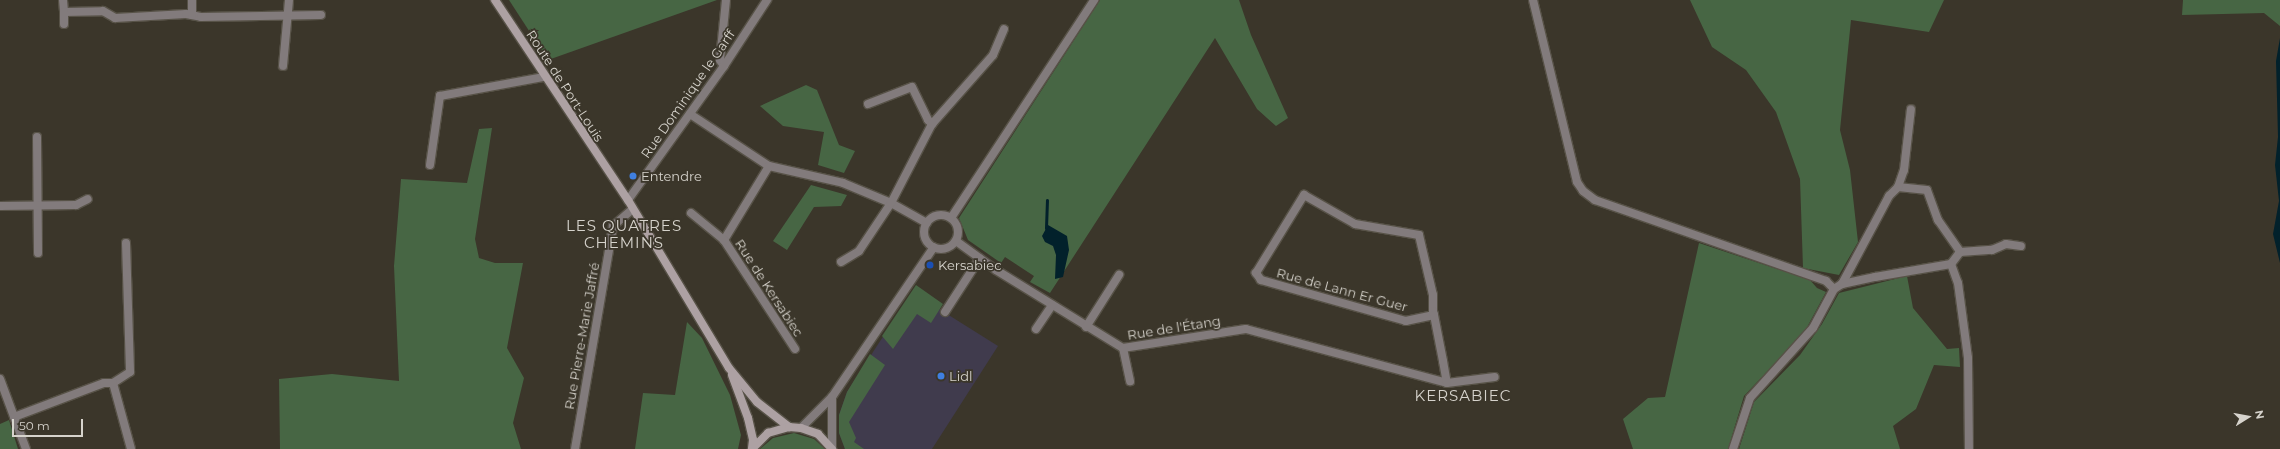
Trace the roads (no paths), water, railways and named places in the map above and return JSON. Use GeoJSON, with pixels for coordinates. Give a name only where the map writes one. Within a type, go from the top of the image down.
{"type":"FeatureCollection","features":[{"type":"Feature","properties":{"kind":"main road","name":"Route de Port-Louis"},"geometry":{"type":"LineString","coordinates":[[496,0],[616,185],[630,211],[653,244]]}},
{"type":"Feature","properties":{"kind":"main road","name":"Route de Port-Louis"},"geometry":{"type":"LineString","coordinates":[[616,185],[628,200],[653,244],[729,368],[757,402],[789,427]]}},
{"type":"Feature","properties":{"kind":"main road","name":"Route de Port-Louis"},"geometry":{"type":"LineString","coordinates":[[729,368],[748,418],[753,440],[752,449]]}},
{"type":"Feature","properties":{"kind":"main road"},"geometry":{"type":"LineString","coordinates":[[752,449],[768,433],[789,427],[801,428],[818,434],[832,448]]}},
{"type":"Feature","properties":{"kind":"street"},"geometry":{"type":"LineString","coordinates":[[63,0],[64,24]]}},
{"type":"Feature","properties":{"kind":"street"},"geometry":{"type":"LineString","coordinates":[[192,0],[192,15]]}},
{"type":"Feature","properties":{"kind":"street"},"geometry":{"type":"LineString","coordinates":[[284,66],[288,0]]}},
{"type":"Feature","properties":{"kind":"street"},"geometry":{"type":"LineString","coordinates":[[724,66],[720,60],[726,0]]}},
{"type":"Feature","properties":{"kind":"street","name":"Rue Dominique le Garff"},"geometry":{"type":"LineString","coordinates":[[628,200],[724,66],[766,0]]}},
{"type":"Feature","properties":{"kind":"street"},"geometry":{"type":"LineString","coordinates":[[951,218],[1094,0]]}},
{"type":"Feature","properties":{"kind":"street"},"geometry":{"type":"LineString","coordinates":[[1533,0],[1577,182],[1583,191],[1595,200],[1826,281],[1834,288]]}},
{"type":"Feature","properties":{"kind":"street"},"geometry":{"type":"LineString","coordinates":[[64,12],[103,11],[115,18],[192,15],[321,15]]}},
{"type":"Feature","properties":{"kind":"street"},"geometry":{"type":"LineString","coordinates":[[841,262],[859,251],[891,203],[932,124],[993,55],[1004,29]]}},
{"type":"Feature","properties":{"kind":"street"},"geometry":{"type":"LineString","coordinates":[[430,165],[440,96],[544,76]]}},
{"type":"Feature","properties":{"kind":"street"},"geometry":{"type":"LineString","coordinates":[[868,104],[912,86],[928,120],[932,124]]}},
{"type":"Feature","properties":{"kind":"street"},"geometry":{"type":"LineString","coordinates":[[1842,284],[1888,196],[1898,187],[1904,170],[1910,109]]}},
{"type":"Feature","properties":{"kind":"street"},"geometry":{"type":"LineString","coordinates":[[690,114],[768,166],[843,183],[891,203],[927,223]]}},
{"type":"Feature","properties":{"kind":"street"},"geometry":{"type":"LineString","coordinates":[[37,137],[38,253]]}},
{"type":"Feature","properties":{"kind":"street","name":"Rue de Kersabiec"},"geometry":{"type":"LineString","coordinates":[[724,240],[768,166]]}},
{"type":"Feature","properties":{"kind":"street"},"geometry":{"type":"LineString","coordinates":[[1898,187],[1927,190],[1938,220],[1960,252]]}},
{"type":"Feature","properties":{"kind":"street","name":"Rue de Lann Er Guer"},"geometry":{"type":"LineString","coordinates":[[1434,315],[1406,321],[1261,280],[1256,273],[1304,195],[1355,224],[1419,235],[1433,295],[1434,315],[1446,383]]}},
{"type":"Feature","properties":{"kind":"street"},"geometry":{"type":"LineString","coordinates":[[0,206],[76,206],[88,199]]}},
{"type":"Feature","properties":{"kind":"street","name":"Rue Pierre-Marie Jaffré"},"geometry":{"type":"LineString","coordinates":[[575,449],[613,226],[630,211]]}},
{"type":"Feature","properties":{"kind":"street","name":"Rue de Kersabiec"},"geometry":{"type":"LineString","coordinates":[[691,213],[724,240],[794,350]]}},
{"type":"Feature","properties":{"kind":"street"},"geometry":{"type":"LineString","coordinates":[[936,216],[951,218],[958,227],[956,241],[949,247],[934,247],[925,236],[927,223],[936,216]]}},
{"type":"Feature","properties":{"kind":"street","name":"Rue de l'Étang"},"geometry":{"type":"LineString","coordinates":[[956,241],[1086,327],[1123,348],[1246,329],[1446,383]]}},
{"type":"Feature","properties":{"kind":"street"},"geometry":{"type":"LineString","coordinates":[[14,417],[104,383],[113,383],[130,372],[126,243]]}},
{"type":"Feature","properties":{"kind":"street"},"geometry":{"type":"LineString","coordinates":[[1960,252],[1992,250],[2006,244],[2021,246]]}},
{"type":"Feature","properties":{"kind":"street"},"geometry":{"type":"LineString","coordinates":[[801,428],[832,397],[934,247]]}},
{"type":"Feature","properties":{"kind":"street"},"geometry":{"type":"LineString","coordinates":[[1733,449],[1750,398],[1813,328],[1834,288],[1842,284],[1952,264],[1960,252]]}},
{"type":"Feature","properties":{"kind":"street"},"geometry":{"type":"LineString","coordinates":[[945,312],[980,258]]}},
{"type":"Feature","properties":{"kind":"street"},"geometry":{"type":"LineString","coordinates":[[1952,264],[1958,283],[1968,358],[1969,449]]}},
{"type":"Feature","properties":{"kind":"street"},"geometry":{"type":"LineString","coordinates":[[1086,327],[1119,275]]}},
{"type":"Feature","properties":{"kind":"street"},"geometry":{"type":"LineString","coordinates":[[1036,329],[1052,305]]}},
{"type":"Feature","properties":{"kind":"street"},"geometry":{"type":"LineString","coordinates":[[1123,348],[1130,380]]}},
{"type":"Feature","properties":{"kind":"street"},"geometry":{"type":"LineString","coordinates":[[1446,383],[1494,377]]}},
{"type":"Feature","properties":{"kind":"street"},"geometry":{"type":"LineString","coordinates":[[0,380],[26,449]]}},
{"type":"Feature","properties":{"kind":"street"},"geometry":{"type":"LineString","coordinates":[[113,383],[133,447]]}},
{"type":"Feature","properties":{"kind":"street"},"geometry":{"type":"LineString","coordinates":[[832,397],[832,448]]}},
{"type":"Feature","properties":{"kind":"water"},"geometry":{"type":"Polygon","coordinates":[[[2280,38],[2280,263],[2273,234],[2279,201],[2275,165],[2278,137],[2276,61],[2280,38]]]}},
{"type":"Feature","properties":{"kind":"water"},"geometry":{"type":"Polygon","coordinates":[[[1048,225],[1067,236],[1069,250],[1063,277],[1055,279],[1056,255],[1053,246],[1045,242],[1042,236],[1048,225]]]}},
{"type":"Feature","properties":{"kind":"waterway"},"geometry":{"type":"LineString","coordinates":[[1046,228],[1047,200]]}},
{"type":"Feature","properties":{"kind":"place","name":"Entendre"},"geometry":{"type":"Point","coordinates":[633,176]}},
{"type":"Feature","properties":{"kind":"place","name":"Kersabiec"},"geometry":{"type":"Point","coordinates":[930,265]}},
{"type":"Feature","properties":{"kind":"place","name":"Lidl"},"geometry":{"type":"Point","coordinates":[941,376]}},
{"type":"Feature","properties":{"kind":"district","name":"LES QUATRES CHEMINS"},"geometry":{"type":"Point","coordinates":[624,234]}},
{"type":"Feature","properties":{"kind":"district","name":"KERSABIEC"},"geometry":{"type":"Point","coordinates":[1463,396]}}]}
